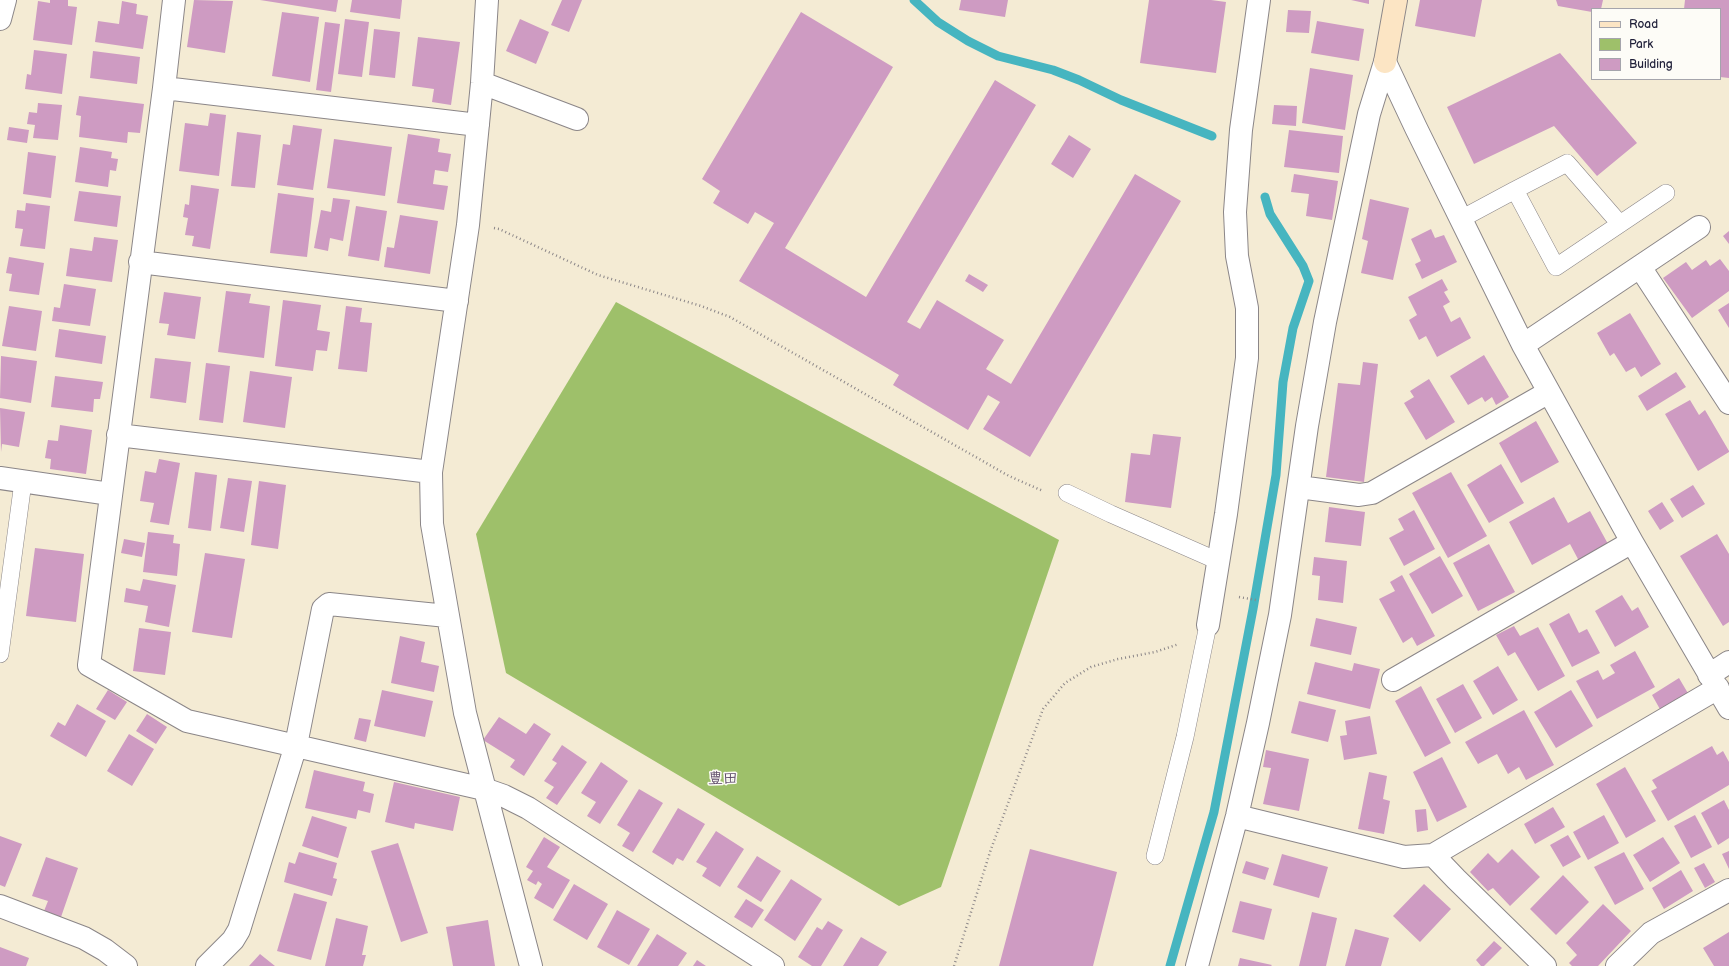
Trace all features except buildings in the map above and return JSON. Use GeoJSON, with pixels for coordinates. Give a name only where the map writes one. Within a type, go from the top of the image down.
{"type":"FeatureCollection","features":[{"type":"Feature","properties":{"kind":"street"},"geometry":{"type":"LineString","coordinates":[[0,19],[5,0]]}},
{"type":"Feature","properties":{"kind":"street"},"geometry":{"type":"LineString","coordinates":[[174,0],[164,88],[140,262],[89,665],[187,721],[484,789],[504,796],[528,808],[768,965]]}},
{"type":"Feature","properties":{"kind":"street"},"geometry":{"type":"LineString","coordinates":[[487,0],[482,83],[468,225],[431,472],[432,524],[465,713],[532,966]]}},
{"type":"Feature","properties":{"kind":"street"},"geometry":{"type":"LineString","coordinates":[[1208,625],[1247,358],[1247,308],[1237,256],[1235,212],[1241,130],[1259,0]]}},
{"type":"Feature","properties":{"kind":"street"},"geometry":{"type":"LineString","coordinates":[[1197,966],[1237,816],[1280,615],[1307,426],[1325,322],[1369,114],[1385,62],[1396,0]]}},
{"type":"Feature","properties":{"kind":"street"},"geometry":{"type":"LineString","coordinates":[[1385,62],[1523,345],[1632,542],[1729,708]]}},
{"type":"Feature","properties":{"kind":"street"},"geometry":{"type":"LineString","coordinates":[[482,83],[578,119]]}},
{"type":"Feature","properties":{"kind":"street"},"geometry":{"type":"LineString","coordinates":[[164,88],[478,125]]}},
{"type":"Feature","properties":{"kind":"street"},"geometry":{"type":"LineString","coordinates":[[1523,345],[1699,227]]}},
{"type":"Feature","properties":{"kind":"street"},"geometry":{"type":"LineString","coordinates":[[140,262],[457,301]]}},
{"type":"Feature","properties":{"kind":"street"},"geometry":{"type":"LineString","coordinates":[[1640,267],[1729,403]]}},
{"type":"Feature","properties":{"kind":"street"},"geometry":{"type":"LineString","coordinates":[[1299,487],[1359,495],[1372,493],[1549,392]]}},
{"type":"Feature","properties":{"kind":"street"},"geometry":{"type":"LineString","coordinates":[[118,435],[431,472]]}},
{"type":"Feature","properties":{"kind":"street"},"geometry":{"type":"LineString","coordinates":[[0,478],[110,494]]}},
{"type":"Feature","properties":{"kind":"street"},"geometry":{"type":"LineString","coordinates":[[1393,680],[1632,542]]}},
{"type":"Feature","properties":{"kind":"street"},"geometry":{"type":"LineString","coordinates":[[207,966],[233,940],[239,930],[296,746],[323,610],[329,604],[447,616]]}},
{"type":"Feature","properties":{"kind":"street"},"geometry":{"type":"LineString","coordinates":[[1237,816],[1404,857],[1433,855],[1714,681],[1729,662]]}},
{"type":"Feature","properties":{"kind":"street"},"geometry":{"type":"LineString","coordinates":[[1433,855],[1545,966]]}},
{"type":"Feature","properties":{"kind":"street"},"geometry":{"type":"LineString","coordinates":[[1617,966],[1651,933],[1729,890]]}},
{"type":"Feature","properties":{"kind":"street"},"geometry":{"type":"LineString","coordinates":[[0,906],[84,938],[105,950],[126,966]]}},
{"type":"Feature","properties":{"kind":"lane"},"geometry":{"type":"LineString","coordinates":[[1461,219],[1567,163],[1620,224]]}},
{"type":"Feature","properties":{"kind":"lane"},"geometry":{"type":"LineString","coordinates":[[1515,190],[1556,267],[1666,193]]}},
{"type":"Feature","properties":{"kind":"lane"},"geometry":{"type":"LineString","coordinates":[[0,654],[23,482]]}},
{"type":"Feature","properties":{"kind":"lane"},"geometry":{"type":"LineString","coordinates":[[1067,493],[1218,561]]}},
{"type":"Feature","properties":{"kind":"lane"},"geometry":{"type":"LineString","coordinates":[[1155,856],[1185,737],[1208,625]]}},
{"type":"Feature","properties":{"kind":"path"},"geometry":{"type":"LineString","coordinates":[[468,225],[499,229],[602,277],[701,306],[730,317],[1009,476],[1040,490],[1067,493]]}},
{"type":"Feature","properties":{"kind":"path"},"geometry":{"type":"LineString","coordinates":[[954,966],[991,849],[1043,709],[1065,683],[1091,667],[1118,659],[1155,652],[1184,643],[1208,625]]}},
{"type":"Feature","properties":{"kind":"green space"},"geometry":{"type":"Polygon","coordinates":[[[616,302],[1059,540],[941,887],[899,906],[506,673],[476,534],[616,302]]]}},
{"type":"Feature","properties":{"kind":"waterway"},"geometry":{"type":"LineString","coordinates":[[914,0],[938,22],[968,41],[998,56],[1053,70],[1079,80],[1121,100],[1212,136]]}},
{"type":"Feature","properties":{"kind":"waterway"},"geometry":{"type":"LineString","coordinates":[[1170,966],[1214,812],[1253,609],[1276,475],[1283,382],[1293,328],[1309,281],[1303,266],[1270,214],[1265,197]]}},
{"type":"Feature","properties":{"kind":"district","name":"豊田"},"geometry":{"type":"Point","coordinates":[723,779]}}]}
